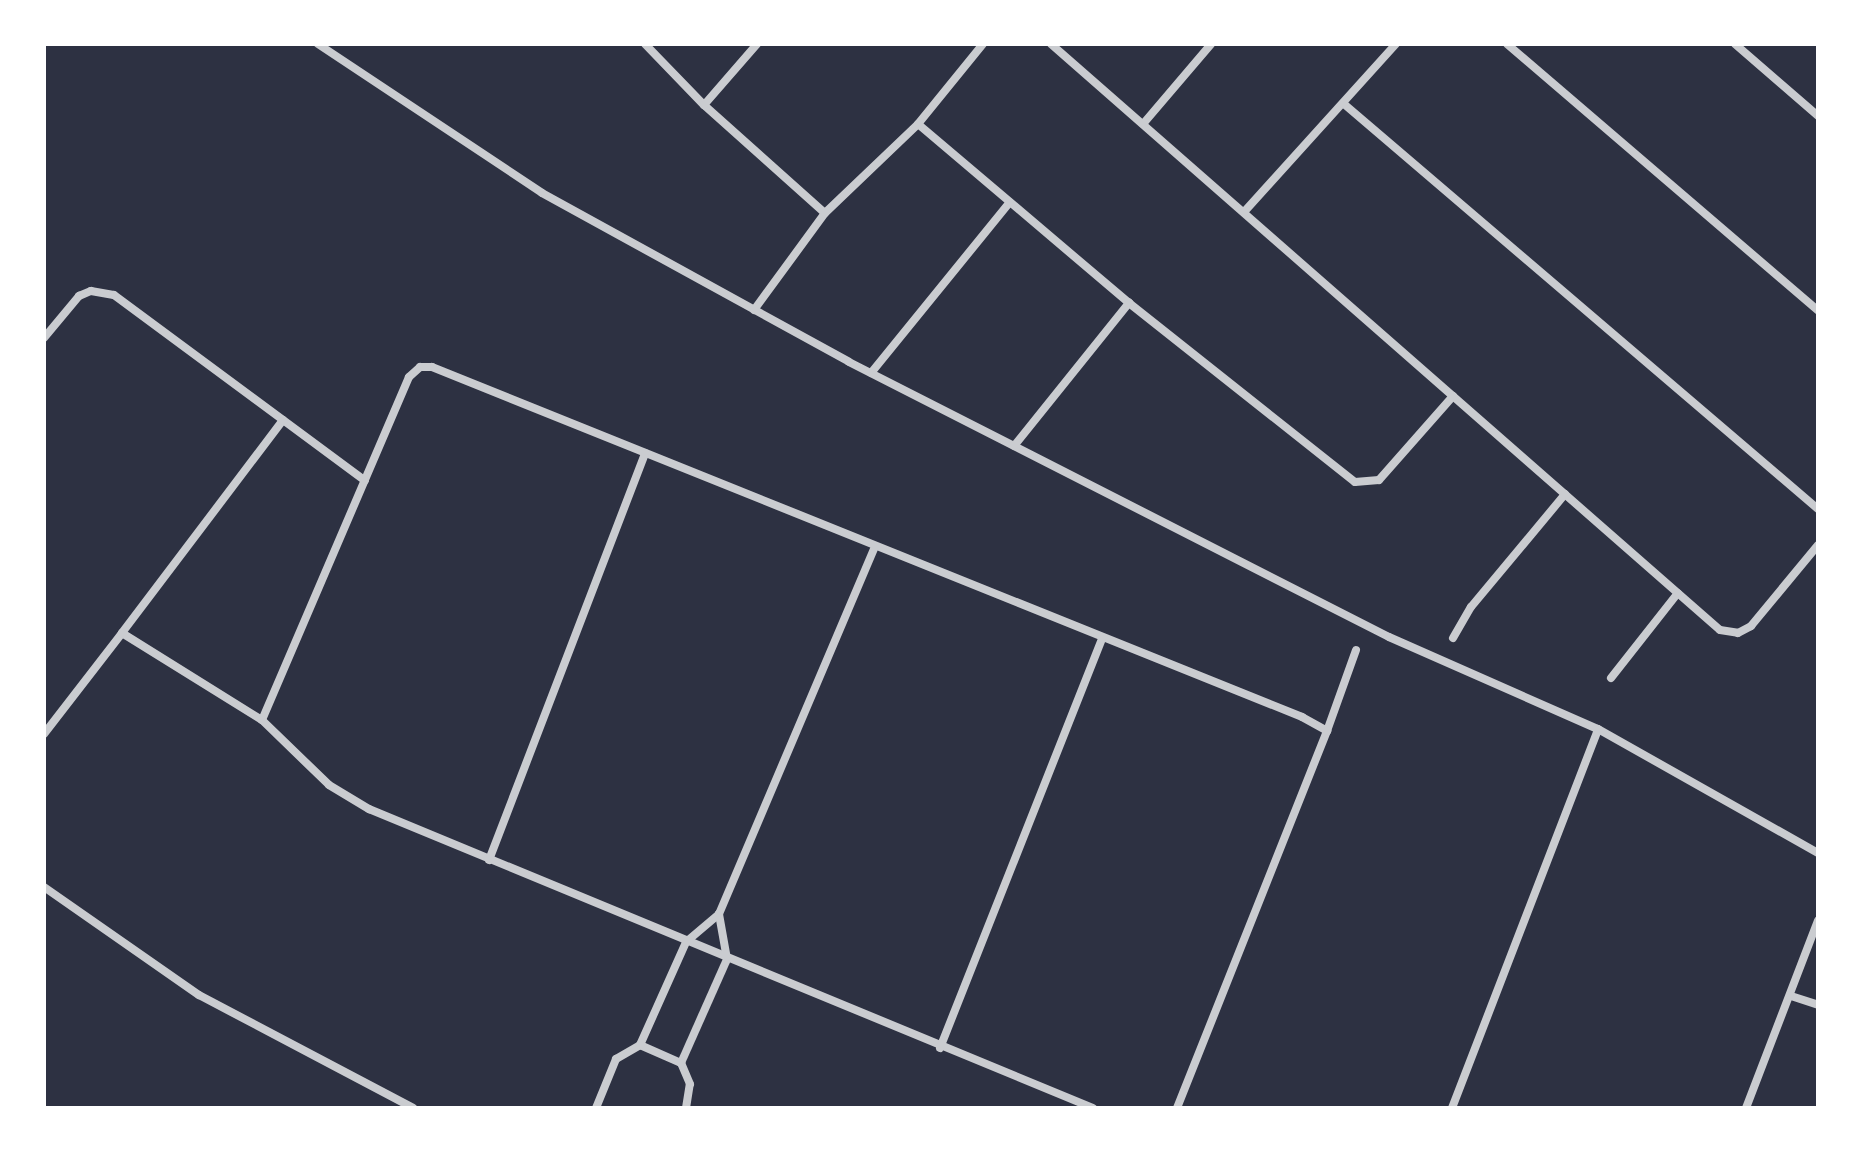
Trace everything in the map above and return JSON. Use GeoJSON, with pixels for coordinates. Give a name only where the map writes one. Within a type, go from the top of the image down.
{"type":"FeatureCollection","features":[{"type":"Feature","properties":{"kind":"street"},"geometry":{"type":"LineString","coordinates":[[318,44],[542,193],[754,310],[871,373],[1389,637],[1598,729],[1818,853]]}},
{"type":"Feature","properties":{"kind":"street"},"geometry":{"type":"LineString","coordinates":[[645,44],[704,105],[825,213]]}},
{"type":"Feature","properties":{"kind":"street"},"geometry":{"type":"LineString","coordinates":[[704,105],[757,44]]}},
{"type":"Feature","properties":{"kind":"street"},"geometry":{"type":"LineString","coordinates":[[754,310],[825,213],[918,124],[983,44]]}},
{"type":"Feature","properties":{"kind":"street"},"geometry":{"type":"LineString","coordinates":[[1051,44],[1720,630],[1744,632],[1818,545]]}},
{"type":"Feature","properties":{"kind":"street"},"geometry":{"type":"LineString","coordinates":[[1143,124],[1211,44]]}},
{"type":"Feature","properties":{"kind":"street"},"geometry":{"type":"LineString","coordinates":[[1244,212],[1396,44]]}},
{"type":"Feature","properties":{"kind":"street"},"geometry":{"type":"LineString","coordinates":[[1507,44],[1818,311]]}},
{"type":"Feature","properties":{"kind":"street"},"geometry":{"type":"LineString","coordinates":[[1735,44],[1818,116]]}},
{"type":"Feature","properties":{"kind":"street"},"geometry":{"type":"LineString","coordinates":[[1344,104],[1818,509]]}},
{"type":"Feature","properties":{"kind":"street"},"geometry":{"type":"LineString","coordinates":[[918,124],[1129,303],[1355,482],[1379,480],[1453,396]]}},
{"type":"Feature","properties":{"kind":"street"},"geometry":{"type":"LineString","coordinates":[[871,373],[1010,202]]}},
{"type":"Feature","properties":{"kind":"street"},"geometry":{"type":"LineString","coordinates":[[44,338],[79,296],[91,291],[114,295],[365,481]]}},
{"type":"Feature","properties":{"kind":"street"},"geometry":{"type":"LineString","coordinates":[[1014,446],[1129,303]]}},
{"type":"Feature","properties":{"kind":"street"},"geometry":{"type":"LineString","coordinates":[[262,720],[409,377],[420,367],[432,367],[1327,731]]}},
{"type":"Feature","properties":{"kind":"street"},"geometry":{"type":"LineString","coordinates":[[44,734],[283,420]]}},
{"type":"Feature","properties":{"kind":"street"},"geometry":{"type":"LineString","coordinates":[[489,860],[645,453]]}},
{"type":"Feature","properties":{"kind":"street"},"geometry":{"type":"LineString","coordinates":[[1453,638],[1471,607],[1565,494]]}},
{"type":"Feature","properties":{"kind":"street"},"geometry":{"type":"LineString","coordinates":[[596,1108],[616,1059],[640,1045],[686,942],[719,914],[875,547]]}},
{"type":"Feature","properties":{"kind":"street"},"geometry":{"type":"LineString","coordinates":[[1611,678],[1678,593]]}},
{"type":"Feature","properties":{"kind":"street"},"geometry":{"type":"LineString","coordinates":[[122,633],[262,720],[329,785],[369,809],[940,1048],[1093,1108]]}},
{"type":"Feature","properties":{"kind":"street"},"geometry":{"type":"LineString","coordinates":[[940,1048],[1101,641]]}},
{"type":"Feature","properties":{"kind":"street"},"geometry":{"type":"LineString","coordinates":[[1177,1108],[1327,731],[1356,650]]}},
{"type":"Feature","properties":{"kind":"street"},"geometry":{"type":"LineString","coordinates":[[1452,1108],[1598,729]]}},
{"type":"Feature","properties":{"kind":"street"},"geometry":{"type":"LineString","coordinates":[[44,887],[199,995],[413,1108]]}},
{"type":"Feature","properties":{"kind":"street"},"geometry":{"type":"LineString","coordinates":[[681,1063],[727,959],[719,914]]}},
{"type":"Feature","properties":{"kind":"street"},"geometry":{"type":"LineString","coordinates":[[1746,1108],[1818,920]]}},
{"type":"Feature","properties":{"kind":"street"},"geometry":{"type":"LineString","coordinates":[[1791,996],[1818,1005]]}},
{"type":"Feature","properties":{"kind":"street"},"geometry":{"type":"LineString","coordinates":[[640,1045],[681,1063],[690,1084],[686,1108]]}}]}
